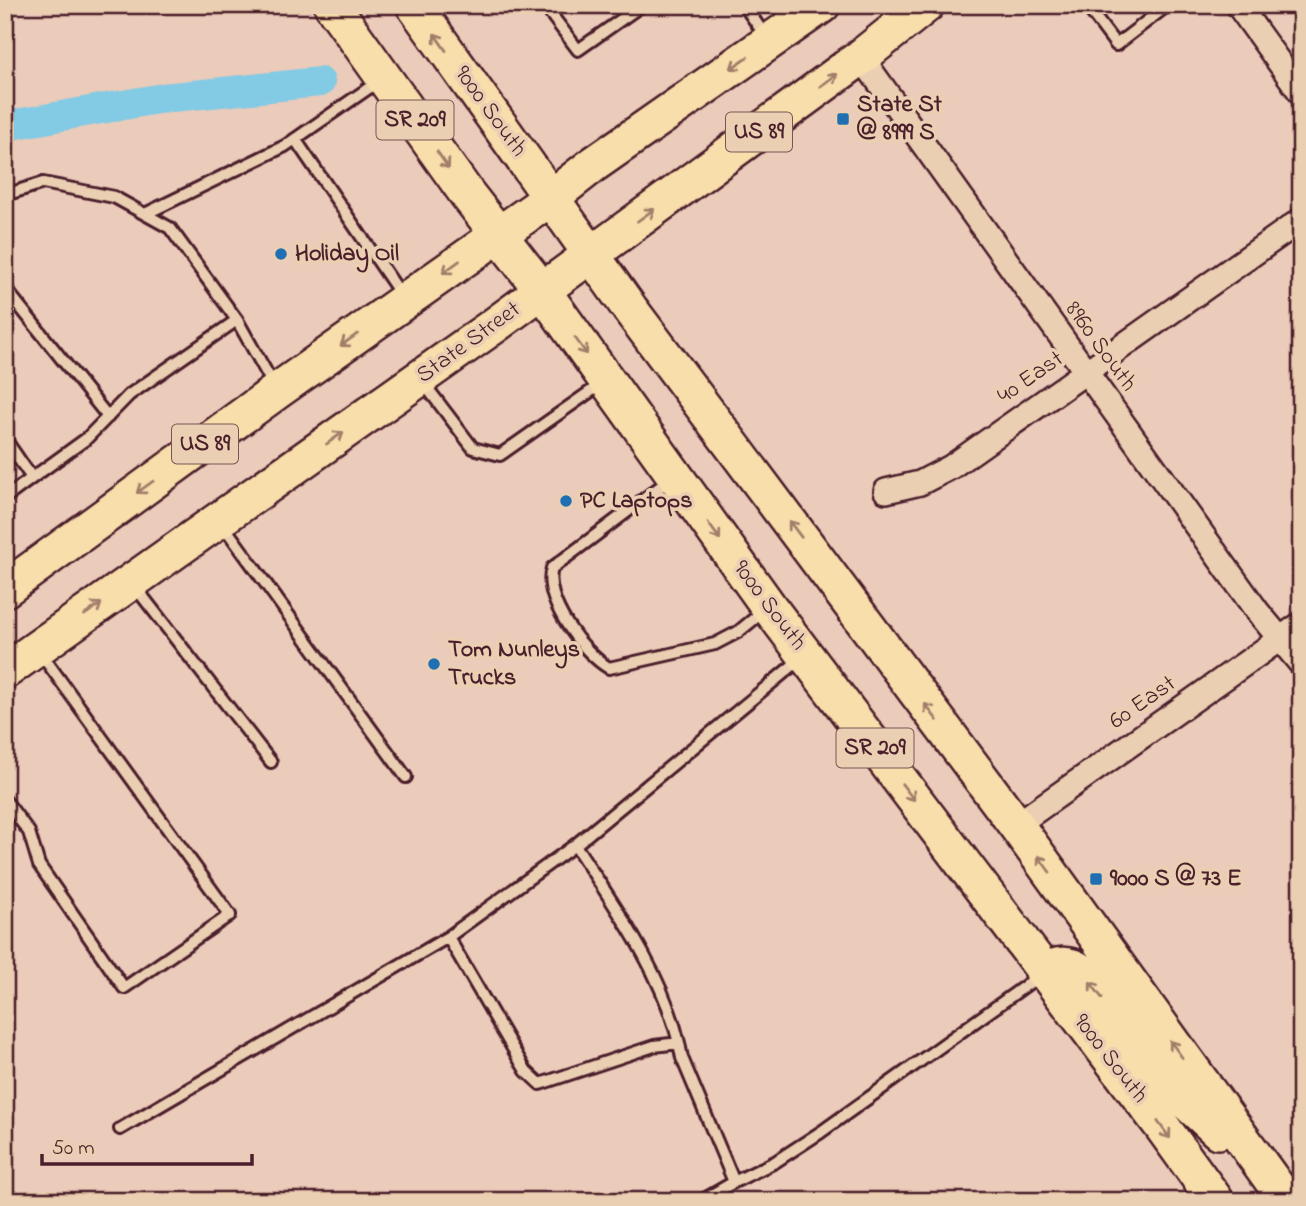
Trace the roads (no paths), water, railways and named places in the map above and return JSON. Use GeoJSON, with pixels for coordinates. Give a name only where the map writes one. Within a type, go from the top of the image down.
{"type":"FeatureCollection","features":[{"type":"Feature","properties":{"kind":"main road","name":"9000 South"},"geometry":{"type":"LineString","coordinates":[[331,5],[542,290],[769,607],[1216,1201]]}},
{"type":"Feature","properties":{"kind":"main road","name":"9000 South"},"geometry":{"type":"LineString","coordinates":[[414,5],[590,254],[1016,825],[1287,1201]]}},
{"type":"Feature","properties":{"kind":"main road","name":"US 89"},"geometry":{"type":"LineString","coordinates":[[5,589],[277,391],[552,197],[594,164],[822,5]]}},
{"type":"Feature","properties":{"kind":"main road","name":"State Street"},"geometry":{"type":"LineString","coordinates":[[5,671],[542,290],[861,58],[926,5]]}},
{"type":"Feature","properties":{"kind":"main road"},"geometry":{"type":"LineString","coordinates":[[1043,972],[1061,964],[1076,967],[1083,972],[1167,1084],[1192,1110],[1259,1164]]}},
{"type":"Feature","properties":{"kind":"street"},"geometry":{"type":"LineString","coordinates":[[1238,5],[1301,93]]}},
{"type":"Feature","properties":{"kind":"street","name":"8960 South"},"geometry":{"type":"LineString","coordinates":[[861,58],[1279,639],[1301,664]]}},
{"type":"Feature","properties":{"kind":"street","name":"40 East"},"geometry":{"type":"LineString","coordinates":[[886,491],[920,482],[951,467],[1301,220]]}},
{"type":"Feature","properties":{"kind":"street","name":"60 East"},"geometry":{"type":"LineString","coordinates":[[1016,825],[1301,624]]}},
{"type":"Feature","properties":{"kind":"lane"},"geometry":{"type":"LineString","coordinates":[[544,5],[578,50],[642,5]]}},
{"type":"Feature","properties":{"kind":"lane"},"geometry":{"type":"LineString","coordinates":[[744,5],[770,42]]}},
{"type":"Feature","properties":{"kind":"lane"},"geometry":{"type":"LineString","coordinates":[[1086,5],[1116,45],[1168,5]]}},
{"type":"Feature","properties":{"kind":"lane"},"geometry":{"type":"LineString","coordinates":[[145,214],[295,139],[384,77]]}},
{"type":"Feature","properties":{"kind":"lane"},"geometry":{"type":"LineString","coordinates":[[295,139],[405,300]]}},
{"type":"Feature","properties":{"kind":"lane"},"geometry":{"type":"LineString","coordinates":[[5,195],[43,183],[114,197],[170,228],[237,320],[277,391]]}},
{"type":"Feature","properties":{"kind":"lane"},"geometry":{"type":"LineString","coordinates":[[5,288],[108,417]]}},
{"type":"Feature","properties":{"kind":"lane"},"geometry":{"type":"LineString","coordinates":[[5,498],[86,439],[129,395],[237,320]]}},
{"type":"Feature","properties":{"kind":"lane"},"geometry":{"type":"LineString","coordinates":[[420,378],[473,448],[500,455],[607,380]]}},
{"type":"Feature","properties":{"kind":"lane"},"geometry":{"type":"LineString","coordinates":[[5,439],[32,478]]}},
{"type":"Feature","properties":{"kind":"lane"},"geometry":{"type":"LineString","coordinates":[[674,476],[552,568],[549,577],[552,593],[572,630],[595,660],[609,668],[715,644],[738,632],[769,607]]}},
{"type":"Feature","properties":{"kind":"lane"},"geometry":{"type":"LineString","coordinates":[[220,520],[406,777]]}},
{"type":"Feature","properties":{"kind":"lane"},"geometry":{"type":"LineString","coordinates":[[132,582],[271,762]]}},
{"type":"Feature","properties":{"kind":"lane"},"geometry":{"type":"LineString","coordinates":[[5,800],[29,832],[39,865],[124,988],[230,915],[37,649]]}},
{"type":"Feature","properties":{"kind":"lane"},"geometry":{"type":"LineString","coordinates":[[120,1129],[448,937],[575,845],[805,655]]}},
{"type":"Feature","properties":{"kind":"lane"},"geometry":{"type":"LineString","coordinates":[[575,845],[615,907],[661,989],[682,1058],[734,1182]]}},
{"type":"Feature","properties":{"kind":"lane"},"geometry":{"type":"LineString","coordinates":[[448,937],[526,1071],[540,1084],[654,1046],[679,1043]]}},
{"type":"Feature","properties":{"kind":"lane"},"geometry":{"type":"LineString","coordinates":[[701,1201],[775,1162],[821,1132],[1043,972]]}},
{"type":"Feature","properties":{"kind":"waterway"},"geometry":{"type":"LineString","coordinates":[[5,126],[163,98],[320,82]]}},
{"type":"Feature","properties":{"kind":"place","name":"State St @ 8999 S"},"geometry":{"type":"Point","coordinates":[843,119]}},
{"type":"Feature","properties":{"kind":"place","name":"Holiday Oil"},"geometry":{"type":"Point","coordinates":[281,254]}},
{"type":"Feature","properties":{"kind":"place","name":"PC Laptops"},"geometry":{"type":"Point","coordinates":[566,501]}},
{"type":"Feature","properties":{"kind":"place","name":"Tom Nunleys Trucks"},"geometry":{"type":"Point","coordinates":[434,664]}},
{"type":"Feature","properties":{"kind":"place","name":"9000 S @ 73 E"},"geometry":{"type":"Point","coordinates":[1096,879]}}]}
